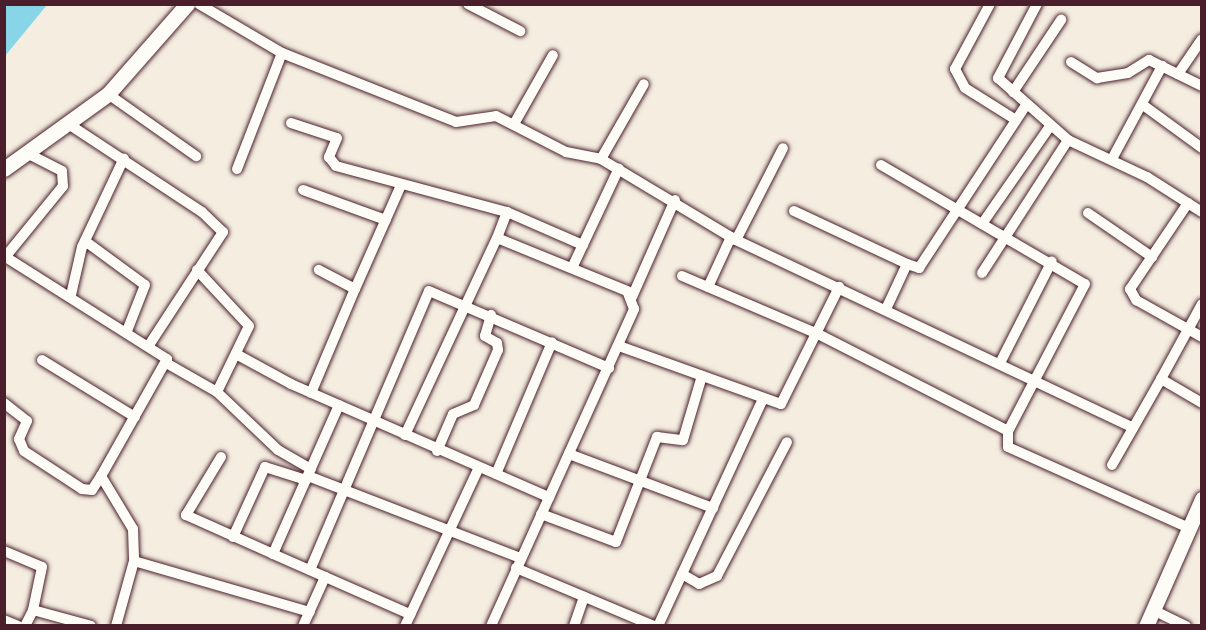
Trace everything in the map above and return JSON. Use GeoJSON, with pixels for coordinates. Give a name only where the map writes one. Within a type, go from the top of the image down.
{"type":"FeatureCollection","features":[{"type":"Feature","properties":{"kind":"main road"},"geometry":{"type":"LineString","coordinates":[[4,169],[70,125],[108,94],[187,4]]}},
{"type":"Feature","properties":{"kind":"main road"},"geometry":{"type":"LineString","coordinates":[[1146,626],[1202,499]]}},
{"type":"Feature","properties":{"kind":"street"},"geometry":{"type":"LineString","coordinates":[[199,4],[282,53],[456,122],[496,116],[566,152],[601,159],[675,200],[733,239],[886,309],[1133,428]]}},
{"type":"Feature","properties":{"kind":"street"},"geometry":{"type":"LineString","coordinates":[[468,4],[520,31]]}},
{"type":"Feature","properties":{"kind":"street"},"geometry":{"type":"LineString","coordinates":[[990,4],[955,69],[965,88],[1016,120]]}},
{"type":"Feature","properties":{"kind":"street"},"geometry":{"type":"LineString","coordinates":[[1037,4],[998,71],[1013,92],[1068,140],[1112,159],[1202,212]]}},
{"type":"Feature","properties":{"kind":"street"},"geometry":{"type":"LineString","coordinates":[[1013,92],[1061,20]]}},
{"type":"Feature","properties":{"kind":"street"},"geometry":{"type":"LineString","coordinates":[[1178,74],[1202,39]]}},
{"type":"Feature","properties":{"kind":"street"},"geometry":{"type":"LineString","coordinates":[[237,169],[282,53]]}},
{"type":"Feature","properties":{"kind":"street"},"geometry":{"type":"LineString","coordinates":[[514,124],[553,55]]}},
{"type":"Feature","properties":{"kind":"street"},"geometry":{"type":"LineString","coordinates":[[1071,62],[1097,78],[1128,73],[1146,60],[1202,86]]}},
{"type":"Feature","properties":{"kind":"street"},"geometry":{"type":"LineString","coordinates":[[1112,159],[1162,66]]}},
{"type":"Feature","properties":{"kind":"street"},"geometry":{"type":"LineString","coordinates":[[601,159],[644,84]]}},
{"type":"Feature","properties":{"kind":"street"},"geometry":{"type":"LineString","coordinates":[[108,94],[196,156]]}},
{"type":"Feature","properties":{"kind":"street"},"geometry":{"type":"LineString","coordinates":[[794,211],[919,268],[955,209],[1026,105]]}},
{"type":"Feature","properties":{"kind":"street"},"geometry":{"type":"LineString","coordinates":[[1143,105],[1202,148]]}},
{"type":"Feature","properties":{"kind":"street"},"geometry":{"type":"LineString","coordinates":[[291,123],[337,138],[330,163],[401,185],[507,212],[583,245]]}},
{"type":"Feature","properties":{"kind":"street"},"geometry":{"type":"LineString","coordinates":[[70,125],[124,158],[220,226],[223,236],[197,270],[149,345]]}},
{"type":"Feature","properties":{"kind":"street"},"geometry":{"type":"LineString","coordinates":[[982,224],[1050,126]]}},
{"type":"Feature","properties":{"kind":"street"},"geometry":{"type":"LineString","coordinates":[[982,273],[1068,140]]}},
{"type":"Feature","properties":{"kind":"street"},"geometry":{"type":"LineString","coordinates":[[708,287],[783,148]]}},
{"type":"Feature","properties":{"kind":"street"},"geometry":{"type":"LineString","coordinates":[[27,153],[62,171],[63,186],[5,256],[149,345],[168,364],[217,392],[308,475]]}},
{"type":"Feature","properties":{"kind":"street"},"geometry":{"type":"LineString","coordinates":[[71,295],[85,241],[124,158]]}},
{"type":"Feature","properties":{"kind":"street"},"geometry":{"type":"LineString","coordinates":[[881,165],[955,209],[1052,261],[1085,284],[1008,431],[1012,451],[1189,528]]}},
{"type":"Feature","properties":{"kind":"street"},"geometry":{"type":"LineString","coordinates":[[572,268],[619,168]]}},
{"type":"Feature","properties":{"kind":"street"},"geometry":{"type":"LineString","coordinates":[[311,393],[401,185]]}},
{"type":"Feature","properties":{"kind":"street"},"geometry":{"type":"LineString","coordinates":[[303,190],[386,220]]}},
{"type":"Feature","properties":{"kind":"street"},"geometry":{"type":"LineString","coordinates":[[491,626],[619,346],[634,309],[632,297],[675,200]]}},
{"type":"Feature","properties":{"kind":"street"},"geometry":{"type":"LineString","coordinates":[[1188,203],[1152,257],[1131,294],[1202,337]]}},
{"type":"Feature","properties":{"kind":"street"},"geometry":{"type":"LineString","coordinates":[[405,435],[507,212]]}},
{"type":"Feature","properties":{"kind":"street"},"geometry":{"type":"LineString","coordinates":[[1088,213],[1152,257]]}},
{"type":"Feature","properties":{"kind":"street"},"geometry":{"type":"LineString","coordinates":[[496,238],[572,268],[632,297]]}},
{"type":"Feature","properties":{"kind":"street"},"geometry":{"type":"LineString","coordinates":[[85,241],[144,285],[127,331]]}},
{"type":"Feature","properties":{"kind":"street"},"geometry":{"type":"LineString","coordinates":[[999,363],[1052,261]]}},
{"type":"Feature","properties":{"kind":"street"},"geometry":{"type":"LineString","coordinates":[[886,309],[907,264]]}},
{"type":"Feature","properties":{"kind":"street"},"geometry":{"type":"LineString","coordinates":[[197,270],[247,319],[236,354],[217,392]]}},
{"type":"Feature","properties":{"kind":"street"},"geometry":{"type":"LineString","coordinates":[[319,270],[355,290]]}},
{"type":"Feature","properties":{"kind":"street"},"geometry":{"type":"LineString","coordinates":[[682,276],[818,334],[1008,431]]}},
{"type":"Feature","properties":{"kind":"street"},"geometry":{"type":"LineString","coordinates":[[619,346],[763,399],[785,403],[839,287]]}},
{"type":"Feature","properties":{"kind":"street"},"geometry":{"type":"LineString","coordinates":[[310,570],[429,291],[491,315],[609,368]]}},
{"type":"Feature","properties":{"kind":"street"},"geometry":{"type":"LineString","coordinates":[[1112,465],[1202,304]]}},
{"type":"Feature","properties":{"kind":"street"},"geometry":{"type":"LineString","coordinates":[[438,451],[453,414],[474,405],[498,350],[497,343],[485,336],[491,315]]}},
{"type":"Feature","properties":{"kind":"street"},"geometry":{"type":"LineString","coordinates":[[496,474],[552,342]]}},
{"type":"Feature","properties":{"kind":"street"},"geometry":{"type":"LineString","coordinates":[[236,354],[311,393],[438,451],[549,497]]}},
{"type":"Feature","properties":{"kind":"street"},"geometry":{"type":"LineString","coordinates":[[42,360],[135,417]]}},
{"type":"Feature","properties":{"kind":"street"},"geometry":{"type":"LineString","coordinates":[[4,403],[27,421],[19,439],[24,451],[82,489],[92,490],[168,364]]}},
{"type":"Feature","properties":{"kind":"street"},"geometry":{"type":"LineString","coordinates":[[541,514],[616,542],[657,437],[684,440],[702,376]]}},
{"type":"Feature","properties":{"kind":"street"},"geometry":{"type":"LineString","coordinates":[[1161,379],[1202,403]]}},
{"type":"Feature","properties":{"kind":"street"},"geometry":{"type":"LineString","coordinates":[[658,626],[763,399]]}},
{"type":"Feature","properties":{"kind":"street"},"geometry":{"type":"LineString","coordinates":[[273,554],[339,405]]}},
{"type":"Feature","properties":{"kind":"street"},"geometry":{"type":"LineString","coordinates":[[682,574],[699,584],[717,576],[787,442]]}},
{"type":"Feature","properties":{"kind":"street"},"geometry":{"type":"LineString","coordinates":[[569,454],[712,508]]}},
{"type":"Feature","properties":{"kind":"street"},"geometry":{"type":"LineString","coordinates":[[221,458],[185,510],[189,518],[410,614]]}},
{"type":"Feature","properties":{"kind":"street"},"geometry":{"type":"LineString","coordinates":[[233,537],[265,467],[308,475],[448,530],[584,597],[654,626]]}},
{"type":"Feature","properties":{"kind":"street"},"geometry":{"type":"LineString","coordinates":[[405,626],[479,467]]}},
{"type":"Feature","properties":{"kind":"street"},"geometry":{"type":"LineString","coordinates":[[100,476],[128,513],[134,561],[116,626]]}},
{"type":"Feature","properties":{"kind":"street"},"geometry":{"type":"LineString","coordinates":[[4,551],[42,567],[33,610],[25,626]]}},
{"type":"Feature","properties":{"kind":"street"},"geometry":{"type":"LineString","coordinates":[[134,561],[310,612]]}},
{"type":"Feature","properties":{"kind":"street"},"geometry":{"type":"LineString","coordinates":[[303,626],[326,577]]}},
{"type":"Feature","properties":{"kind":"street"},"geometry":{"type":"LineString","coordinates":[[574,626],[584,597]]}},
{"type":"Feature","properties":{"kind":"street"},"geometry":{"type":"LineString","coordinates":[[33,610],[91,626]]}},
{"type":"Feature","properties":{"kind":"street"},"geometry":{"type":"LineString","coordinates":[[1153,610],[1186,626]]}},
{"type":"Feature","properties":{"kind":"street"},"geometry":{"type":"LineString","coordinates":[[4,620],[18,626]]}},
{"type":"Feature","properties":{"kind":"water"},"geometry":{"type":"Polygon","coordinates":[[[4,5],[47,5],[5,56],[4,5]]]}}]}
